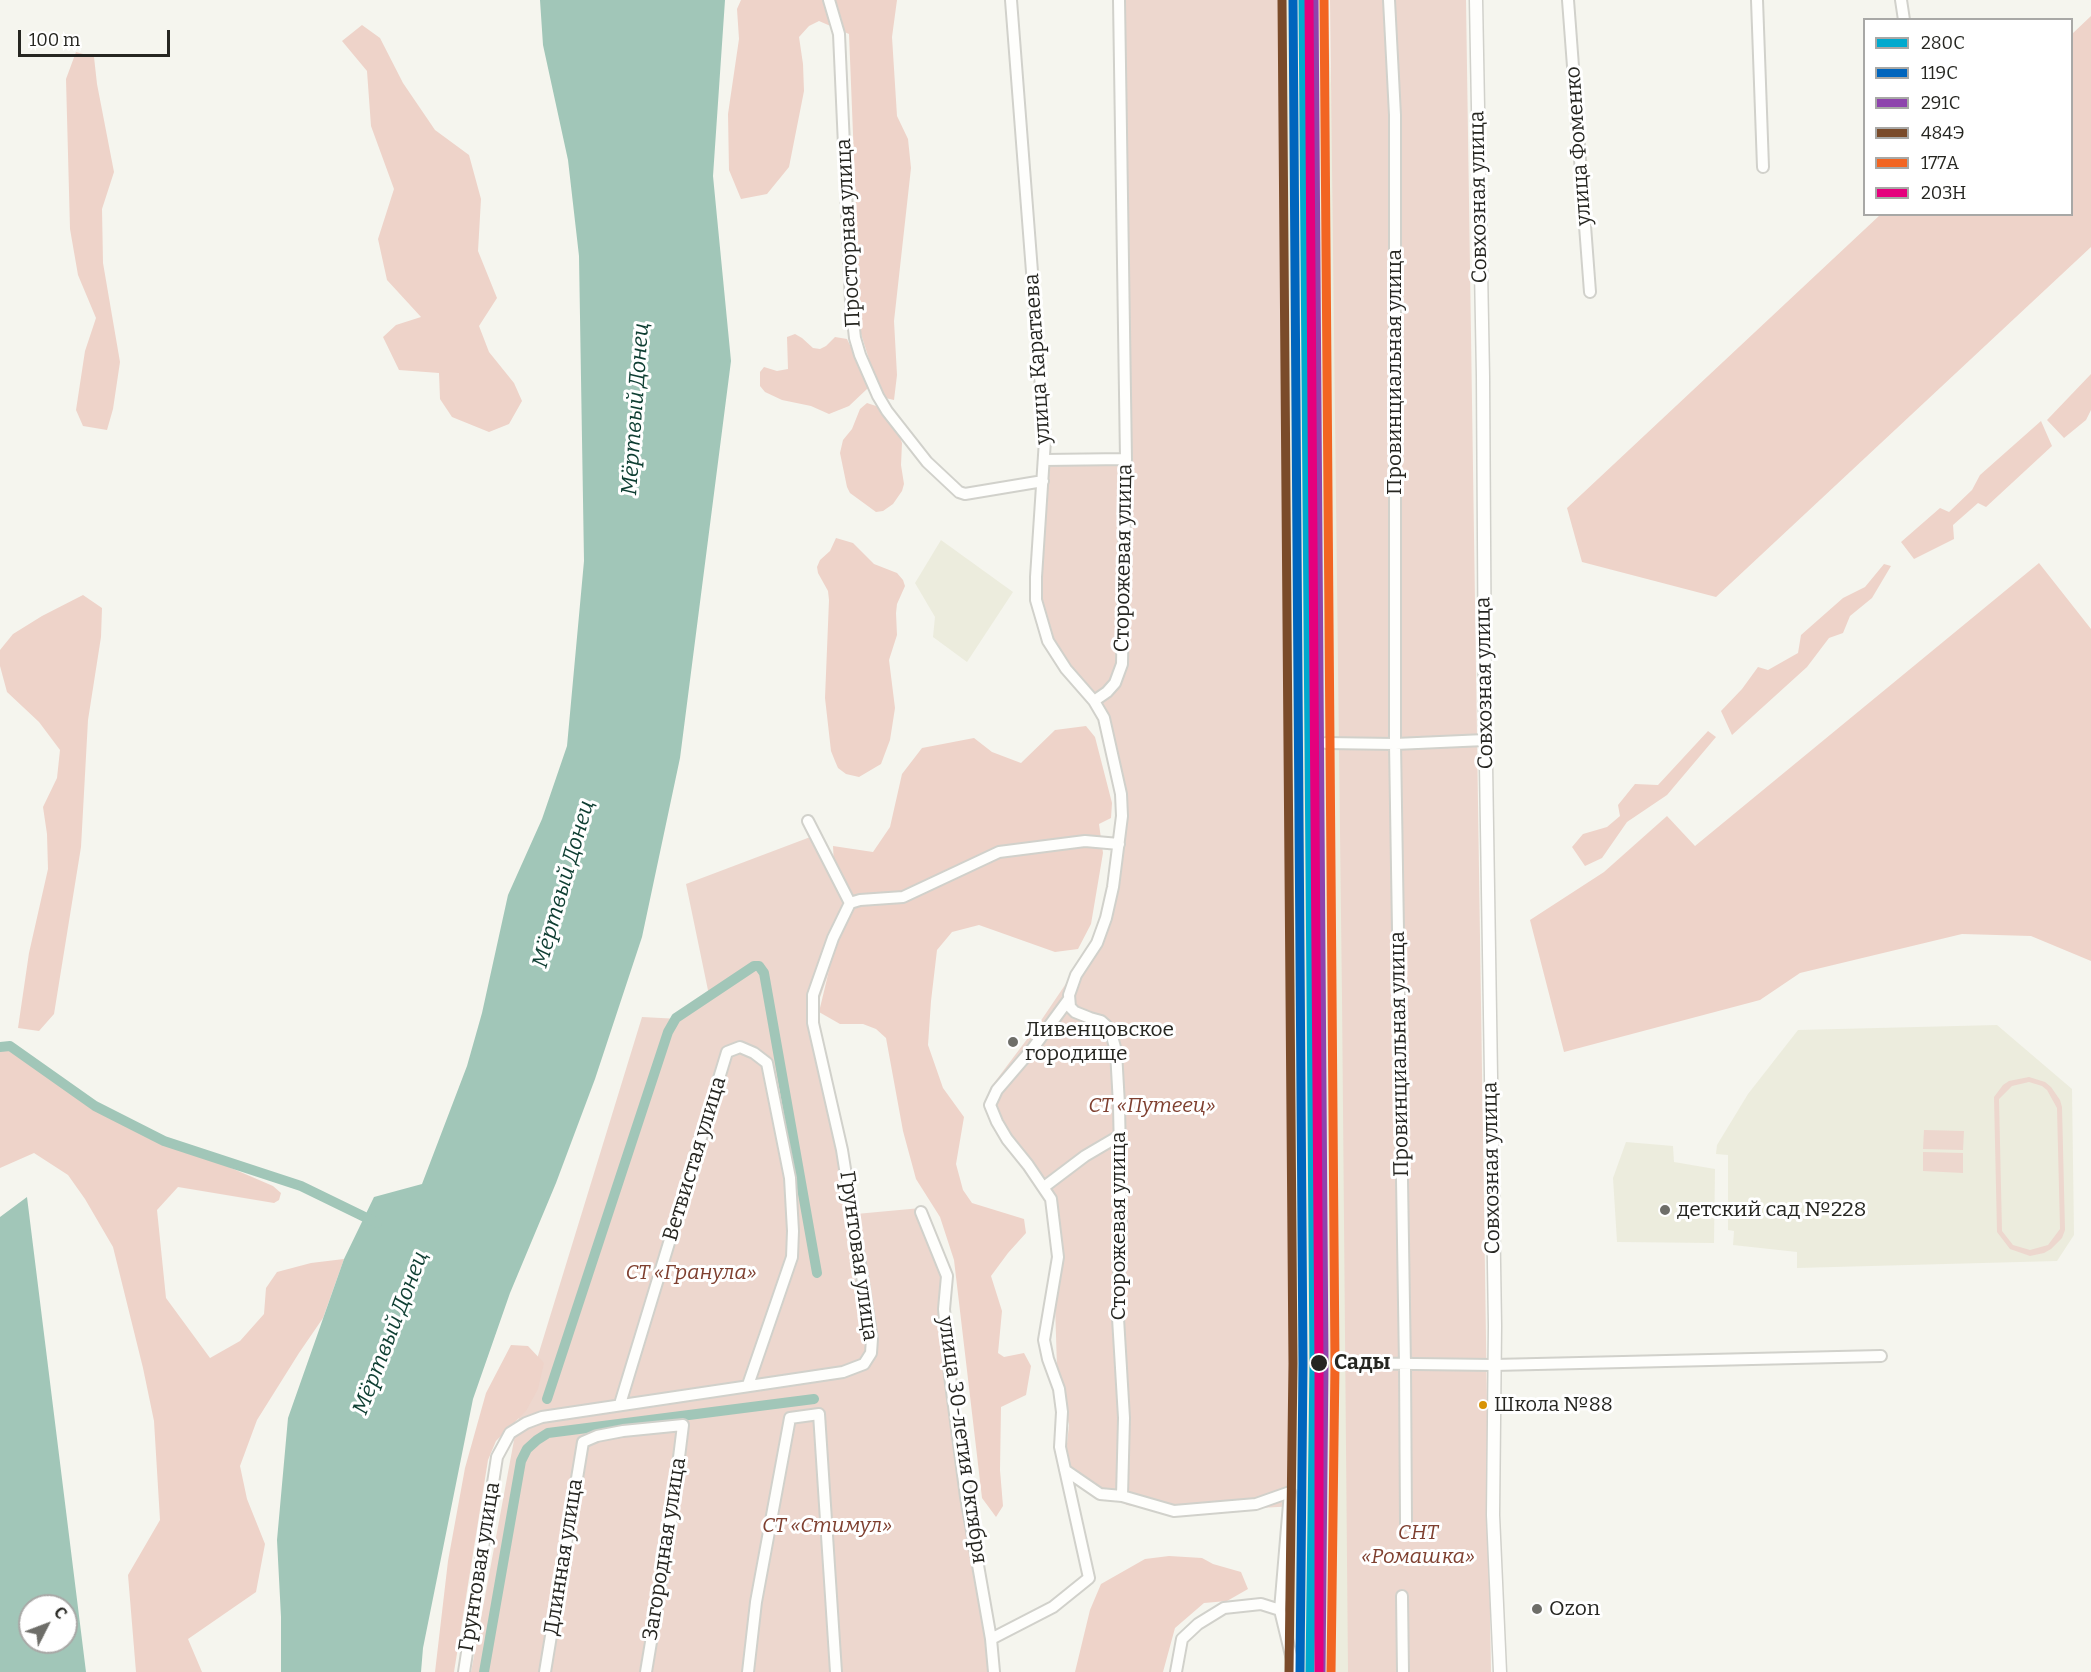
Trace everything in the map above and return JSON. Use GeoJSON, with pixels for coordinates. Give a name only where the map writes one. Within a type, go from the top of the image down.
{"type":"FeatureCollection","features":[{"type":"Feature","properties":{"kind":"street","name":"Просторная улица"},"geometry":{"type":"LineString","coordinates":[[829,0],[839,34],[852,314],[860,355],[887,411],[910,442],[959,492],[965,494],[1043,482]]}},
{"type":"Feature","properties":{"kind":"street","name":"улица Каратаева"},"geometry":{"type":"LineString","coordinates":[[1011,0],[1045,440],[1036,600],[1048,641],[1066,669],[1094,701]]}},
{"type":"Feature","properties":{"kind":"street","name":"Сторожевая улица"},"geometry":{"type":"LineString","coordinates":[[1094,701],[1115,683],[1122,664],[1126,459],[1119,0]]}},
{"type":"Feature","properties":{"kind":"street","name":"Провинциальная улица"},"geometry":{"type":"LineString","coordinates":[[1389,0],[1395,115],[1395,744],[1406,1524]]}},
{"type":"Feature","properties":{"kind":"street","name":"Совхозная улица"},"geometry":{"type":"LineString","coordinates":[[1476,0],[1483,376],[1485,740],[1494,1365],[1493,1515],[1500,1672]]}},
{"type":"Feature","properties":{"kind":"street","name":"улица Фоменко"},"geometry":{"type":"LineString","coordinates":[[1568,0],[1590,292]]}},
{"type":"Feature","properties":{"kind":"street"},"geometry":{"type":"LineString","coordinates":[[1757,0],[1763,167]]}},
{"type":"Feature","properties":{"kind":"street"},"geometry":{"type":"LineString","coordinates":[[1902,0],[1904,18]]}},
{"type":"Feature","properties":{"kind":"street"},"geometry":{"type":"LineString","coordinates":[[1044,460],[1126,459]]}},
{"type":"Feature","properties":{"kind":"street"},"geometry":{"type":"LineString","coordinates":[[991,1639],[1053,1607],[1089,1578],[1060,1447],[1062,1412],[1059,1389],[1044,1340],[1058,1257],[1051,1199],[1007,1139],[990,1105],[997,1090],[1033,1048],[1069,999],[1071,986],[1097,943],[1107,918],[1119,844],[1122,816],[1121,794],[1104,718],[1094,701]]}},
{"type":"Feature","properties":{"kind":"street"},"geometry":{"type":"LineString","coordinates":[[1326,743],[1395,744],[1485,740]]}},
{"type":"Feature","properties":{"kind":"street"},"geometry":{"type":"LineString","coordinates":[[808,820],[850,903],[860,900],[903,897],[999,852],[1085,841],[1119,844]]}},
{"type":"Feature","properties":{"kind":"street","name":"Грунтовая улица"},"geometry":{"type":"LineString","coordinates":[[464,1672],[497,1457],[510,1434],[526,1423],[542,1417],[843,1372],[864,1364],[871,1353],[872,1339],[842,1149],[813,1023],[813,995],[833,938],[850,903]]}},
{"type":"Feature","properties":{"kind":"street","name":"Сторожевая улица"},"geometry":{"type":"LineString","coordinates":[[1069,999],[1070,1007],[1075,1012],[1101,1021],[1110,1029],[1116,1051],[1121,1209],[1118,1318],[1124,1418],[1122,1496]]}},
{"type":"Feature","properties":{"kind":"street","name":"Ветвистая улица"},"geometry":{"type":"LineString","coordinates":[[620,1404],[727,1052],[741,1047],[767,1063],[790,1178],[792,1257],[748,1385]]}},
{"type":"Feature","properties":{"kind":"street"},"geometry":{"type":"LineString","coordinates":[[1044,1187],[1085,1156],[1119,1136]]}},
{"type":"Feature","properties":{"kind":"street","name":"улица 30-летия Октября"},"geometry":{"type":"LineString","coordinates":[[921,1212],[947,1276],[944,1309],[950,1377],[966,1497],[991,1639],[994,1672]]}},
{"type":"Feature","properties":{"kind":"street"},"geometry":{"type":"LineString","coordinates":[[1337,1364],[1494,1365],[1881,1356]]}},
{"type":"Feature","properties":{"kind":"street"},"geometry":{"type":"LineString","coordinates":[[747,1672],[756,1602],[790,1418],[819,1414],[836,1672]]}},
{"type":"Feature","properties":{"kind":"street","name":"Длинная улица"},"geometry":{"type":"LineString","coordinates":[[545,1672],[583,1442],[597,1436],[623,1431],[683,1425]]}},
{"type":"Feature","properties":{"kind":"street","name":"Загородная улица"},"geometry":{"type":"LineString","coordinates":[[646,1672],[671,1522],[683,1425]]}},
{"type":"Feature","properties":{"kind":"street"},"geometry":{"type":"LineString","coordinates":[[1065,1470],[1100,1494],[1122,1496],[1174,1511],[1256,1504],[1290,1492],[1280,1610],[1295,1672]]}},
{"type":"Feature","properties":{"kind":"street"},"geometry":{"type":"LineString","coordinates":[[1402,1596],[1403,1672]]}},
{"type":"Feature","properties":{"kind":"street"},"geometry":{"type":"LineString","coordinates":[[1176,1672],[1182,1639],[1198,1624],[1224,1608],[1261,1604],[1280,1610]]}},
{"type":"Feature","properties":{"kind":"shaded area"},"geometry":{"type":"Polygon","coordinates":[[[741,0],[897,0],[892,37],[897,116],[908,139],[911,168],[894,321],[897,375],[894,400],[881,397],[861,334],[849,34],[819,21],[809,26],[799,37],[804,91],[789,167],[767,194],[741,199],[729,170],[728,114],[739,39],[737,9],[741,0]]]}},
{"type":"Feature","properties":{"kind":"shaded area"},"geometry":{"type":"Polygon","coordinates":[[[1282,0],[1327,0],[1345,383],[1349,1672],[1285,1672],[1282,1624],[1294,1491],[1282,0]]]}},
{"type":"Feature","properties":{"kind":"shaded area"},"geometry":{"type":"Polygon","coordinates":[[[2091,16],[2091,247],[1716,597],[1582,562],[1567,508],[1879,216],[2073,216],[2073,33],[2091,16]]]}},
{"type":"Feature","properties":{"kind":"shaded area"},"geometry":{"type":"Polygon","coordinates":[[[362,25],[380,38],[403,83],[435,130],[469,155],[481,199],[478,251],[497,298],[479,326],[489,352],[514,383],[522,401],[509,424],[489,432],[452,417],[440,399],[439,373],[399,370],[383,337],[396,325],[421,317],[387,280],[378,239],[394,189],[371,126],[367,71],[342,41],[362,25]]]}},
{"type":"Feature","properties":{"kind":"shaded area"},"geometry":{"type":"Polygon","coordinates":[[[76,52],[94,57],[114,172],[102,209],[103,263],[120,362],[113,409],[107,430],[83,426],[76,410],[85,351],[96,318],[78,275],[70,229],[66,79],[76,52]]]}},
{"type":"Feature","properties":{"kind":"shaded area"},"geometry":{"type":"Polygon","coordinates":[[[795,334],[813,348],[820,349],[835,337],[847,339],[869,384],[867,389],[849,406],[829,414],[811,406],[782,400],[765,392],[760,386],[760,372],[764,367],[777,371],[788,369],[787,337],[795,334]]]}},
{"type":"Feature","properties":{"kind":"shaded area"},"geometry":{"type":"Polygon","coordinates":[[[2091,374],[2091,410],[2086,420],[2064,438],[2047,420],[2091,374]]]}},
{"type":"Feature","properties":{"kind":"shaded area"},"geometry":{"type":"Polygon","coordinates":[[[867,403],[876,406],[897,429],[902,443],[901,465],[904,484],[902,491],[893,504],[883,511],[876,512],[850,493],[840,453],[843,440],[852,429],[860,409],[867,403]]]}},
{"type":"Feature","properties":{"kind":"shaded area"},"geometry":{"type":"Polygon","coordinates":[[[2041,421],[2052,446],[1986,507],[1978,503],[1953,525],[1954,539],[1914,559],[1901,542],[1940,508],[1949,512],[1972,490],[1980,475],[2041,421]]]}},
{"type":"Feature","properties":{"kind":"shaded area"},"geometry":{"type":"Polygon","coordinates":[[[836,538],[853,543],[874,564],[897,573],[905,586],[897,604],[897,635],[889,660],[895,708],[890,740],[881,764],[859,777],[846,774],[838,768],[831,751],[825,698],[829,600],[828,591],[817,567],[820,560],[830,551],[836,538]]]}},
{"type":"Feature","properties":{"kind":"shaded area"},"geometry":{"type":"Polygon","coordinates":[[[941,540],[1013,592],[967,662],[933,637],[935,617],[915,583],[941,540]]]}},
{"type":"Feature","properties":{"kind":"shaded area"},"geometry":{"type":"Polygon","coordinates":[[[2039,563],[2091,629],[2091,961],[2031,936],[1962,934],[1800,973],[1760,1000],[1564,1052],[1530,920],[1604,872],[1667,816],[1695,846],[2039,563]]]}},
{"type":"Feature","properties":{"kind":"shaded area"},"geometry":{"type":"Polygon","coordinates":[[[1884,564],[1891,566],[1872,598],[1850,616],[1843,633],[1829,638],[1807,667],[1732,735],[1721,711],[1742,689],[1758,667],[1768,670],[1798,653],[1801,635],[1843,598],[1865,587],[1884,564]]]}},
{"type":"Feature","properties":{"kind":"shaded area"},"geometry":{"type":"Polygon","coordinates":[[[83,595],[102,608],[101,637],[88,720],[81,847],[54,1014],[39,1031],[18,1028],[29,953],[48,869],[47,834],[43,807],[57,778],[60,750],[39,722],[7,692],[0,666],[0,650],[13,634],[83,595]]]}},
{"type":"Feature","properties":{"kind":"shaded area"},"geometry":{"type":"Polygon","coordinates":[[[1086,726],[1095,737],[1112,803],[1111,818],[1099,824],[1103,853],[1091,924],[1078,949],[1055,952],[979,925],[952,932],[937,950],[931,1001],[928,1045],[943,1088],[964,1117],[956,1164],[963,1190],[972,1203],[1024,1219],[1026,1233],[991,1276],[1002,1311],[998,1353],[1004,1357],[1024,1353],[1031,1366],[1026,1395],[1001,1407],[1000,1470],[1003,1506],[996,1517],[982,1498],[954,1260],[940,1217],[916,1179],[903,1131],[886,1038],[876,1029],[863,1024],[840,1024],[819,1012],[838,933],[850,916],[854,896],[834,866],[833,846],[873,852],[890,827],[902,774],[922,748],[974,738],[992,752],[1021,763],[1055,730],[1086,726]]]}},
{"type":"Feature","properties":{"kind":"shaded area"},"geometry":{"type":"Polygon","coordinates":[[[1708,731],[1716,737],[1667,795],[1627,822],[1602,858],[1585,866],[1572,847],[1583,834],[1607,827],[1620,816],[1618,805],[1635,784],[1658,785],[1708,731]]]}},
{"type":"Feature","properties":{"kind":"shaded area"},"geometry":{"type":"Polygon","coordinates":[[[1997,1025],[2072,1089],[2074,1235],[2057,1261],[1797,1268],[1797,1252],[1733,1245],[1734,1231],[1728,1230],[1728,1155],[1716,1154],[1717,1145],[1748,1094],[1798,1030],[1997,1025]]]}},
{"type":"Feature","properties":{"kind":"shaded area"},"geometry":{"type":"Polygon","coordinates":[[[0,1043],[10,1046],[95,1106],[143,1130],[273,1186],[281,1193],[279,1200],[274,1203],[178,1187],[157,1210],[166,1298],[210,1358],[240,1341],[264,1314],[266,1288],[277,1272],[311,1263],[344,1259],[323,1318],[257,1420],[240,1466],[247,1499],[265,1544],[256,1592],[188,1639],[202,1672],[136,1672],[128,1575],[160,1520],[154,1421],[143,1368],[113,1247],[68,1175],[34,1153],[0,1168],[0,1043]]]}},
{"type":"Feature","properties":{"kind":"shaded area","name":"детский сад №228"},"geometry":{"type":"Polygon","coordinates":[[[1626,1142],[1673,1146],[1674,1162],[1715,1169],[1714,1243],[1617,1242],[1613,1178],[1626,1142]]]}},
{"type":"Feature","properties":{"kind":"shaded area"},"geometry":{"type":"Polygon","coordinates":[[[511,1345],[528,1346],[544,1363],[538,1389],[526,1411],[496,1441],[488,1460],[454,1672],[435,1672],[448,1561],[465,1468],[486,1393],[511,1345]]]}},
{"type":"Feature","properties":{"kind":"shaded area"},"geometry":{"type":"Polygon","coordinates":[[[1169,1556],[1202,1558],[1213,1564],[1241,1572],[1248,1589],[1227,1601],[1204,1603],[1175,1628],[1163,1672],[1075,1672],[1090,1610],[1101,1584],[1145,1559],[1169,1556]]]}},
{"type":"Feature","properties":{"kind":"green space","name":"СТ «Путеец»"},"geometry":{"type":"Polygon","coordinates":[[[1121,0],[1283,0],[1290,611],[1295,1506],[1174,1513],[1127,1505],[1092,1485],[1065,1462],[1069,1425],[1057,1368],[1052,1206],[997,1135],[987,1105],[991,1087],[1040,1022],[1086,954],[1099,924],[1115,835],[1116,764],[1103,715],[1039,624],[1042,461],[1127,458],[1121,0]]]}},
{"type":"Feature","properties":{"kind":"green space","name":"СНТ «Ромашка»"},"geometry":{"type":"Polygon","coordinates":[[[1330,0],[1466,0],[1491,1672],[1348,1672],[1330,0]]]}},
{"type":"Feature","properties":{"kind":"green space","name":"СТ «Стимул»"},"geometry":{"type":"Polygon","coordinates":[[[813,836],[850,916],[838,933],[830,969],[816,1009],[856,1214],[921,1208],[945,1273],[961,1444],[993,1672],[471,1672],[517,1424],[642,1017],[680,1019],[710,1000],[686,884],[813,836]]]}},
{"type":"Feature","properties":{"kind":"green space"},"geometry":{"type":"Polygon","coordinates":[[[2029,1077],[2045,1082],[2060,1100],[2062,1107],[2065,1230],[2062,1238],[2051,1249],[2030,1256],[2010,1249],[1997,1232],[1994,1097],[2009,1081],[2029,1077]],[[2029,1082],[2012,1086],[1999,1099],[2002,1231],[2013,1245],[2030,1250],[2048,1245],[2060,1229],[2057,1108],[2047,1090],[2029,1082]]]}},
{"type":"Feature","properties":{"kind":"green space"},"geometry":{"type":"Polygon","coordinates":[[[1924,1130],[1964,1131],[1963,1150],[1923,1149],[1924,1130]]]}},
{"type":"Feature","properties":{"kind":"green space"},"geometry":{"type":"Polygon","coordinates":[[[1923,1152],[1963,1153],[1963,1173],[1923,1171],[1923,1152]]]}},
{"type":"Feature","properties":{"kind":"water","name":"Мёртвый Донец"},"geometry":{"type":"Polygon","coordinates":[[[540,0],[725,0],[713,176],[731,361],[680,758],[642,937],[595,1079],[556,1183],[510,1293],[473,1399],[423,1648],[421,1672],[281,1672],[277,1540],[288,1418],[344,1259],[374,1197],[422,1184],[467,1066],[482,1013],[508,895],[542,819],[567,746],[584,561],[579,256],[568,160],[543,45],[540,0]]]}},
{"type":"Feature","properties":{"kind":"water"},"geometry":{"type":"Polygon","coordinates":[[[27,1197],[76,1594],[18,1594],[18,1654],[78,1654],[78,1608],[86,1672],[0,1672],[0,1217],[27,1197]]]}},
{"type":"Feature","properties":{"kind":"waterway"},"geometry":{"type":"LineString","coordinates":[[547,1399],[668,1032],[676,1018],[754,966],[759,966],[764,973],[817,1273]]}},
{"type":"Feature","properties":{"kind":"waterway"},"geometry":{"type":"LineString","coordinates":[[0,1047],[10,1046],[95,1106],[164,1141],[301,1186],[377,1223]]}},
{"type":"Feature","properties":{"kind":"waterway"},"geometry":{"type":"LineString","coordinates":[[484,1672],[521,1461],[527,1449],[537,1440],[548,1433],[814,1399]]}},
{"type":"Feature","properties":{"kind":"transit line","name":"484Э"},"geometry":{"type":"LineString","coordinates":[[1282,0],[1293,1363],[1289,1672]]}},
{"type":"Feature","properties":{"kind":"transit line","name":"119С"},"geometry":{"type":"LineString","coordinates":[[1293,0],[1303,1363],[1300,1672]]}},
{"type":"Feature","properties":{"kind":"transit line","name":"280С"},"geometry":{"type":"LineString","coordinates":[[1303,0],[1314,1363],[1310,1672]]}},
{"type":"Feature","properties":{"kind":"transit line","name":"203Н"},"geometry":{"type":"LineString","coordinates":[[1309,0],[1319,1363],[1319,1672]]}},
{"type":"Feature","properties":{"kind":"transit line","name":"291С"},"geometry":{"type":"LineString","coordinates":[[1314,0],[1324,1363],[1321,1672]]}},
{"type":"Feature","properties":{"kind":"transit line","name":"177А"},"geometry":{"type":"LineString","coordinates":[[1324,0],[1335,1363],[1331,1672]]}},
{"type":"Feature","properties":{"kind":"place","name":"Ливенцовское городище"},"geometry":{"type":"Point","coordinates":[1013,1042]}},
{"type":"Feature","properties":{"kind":"place","name":"детский сад №228"},"geometry":{"type":"Point","coordinates":[1665,1210]}},
{"type":"Feature","properties":{"kind":"place","name":"Сады"},"geometry":{"type":"Point","coordinates":[1319,1363]}},
{"type":"Feature","properties":{"kind":"place","name":"Школа №88"},"geometry":{"type":"Point","coordinates":[1483,1405]}},
{"type":"Feature","properties":{"kind":"place","name":"Ozon"},"geometry":{"type":"Point","coordinates":[1537,1609]}},
{"type":"Feature","properties":{"kind":"park label","name":"СТ «Гранула»"},"geometry":{"type":"Point","coordinates":[691,1273]}}]}
